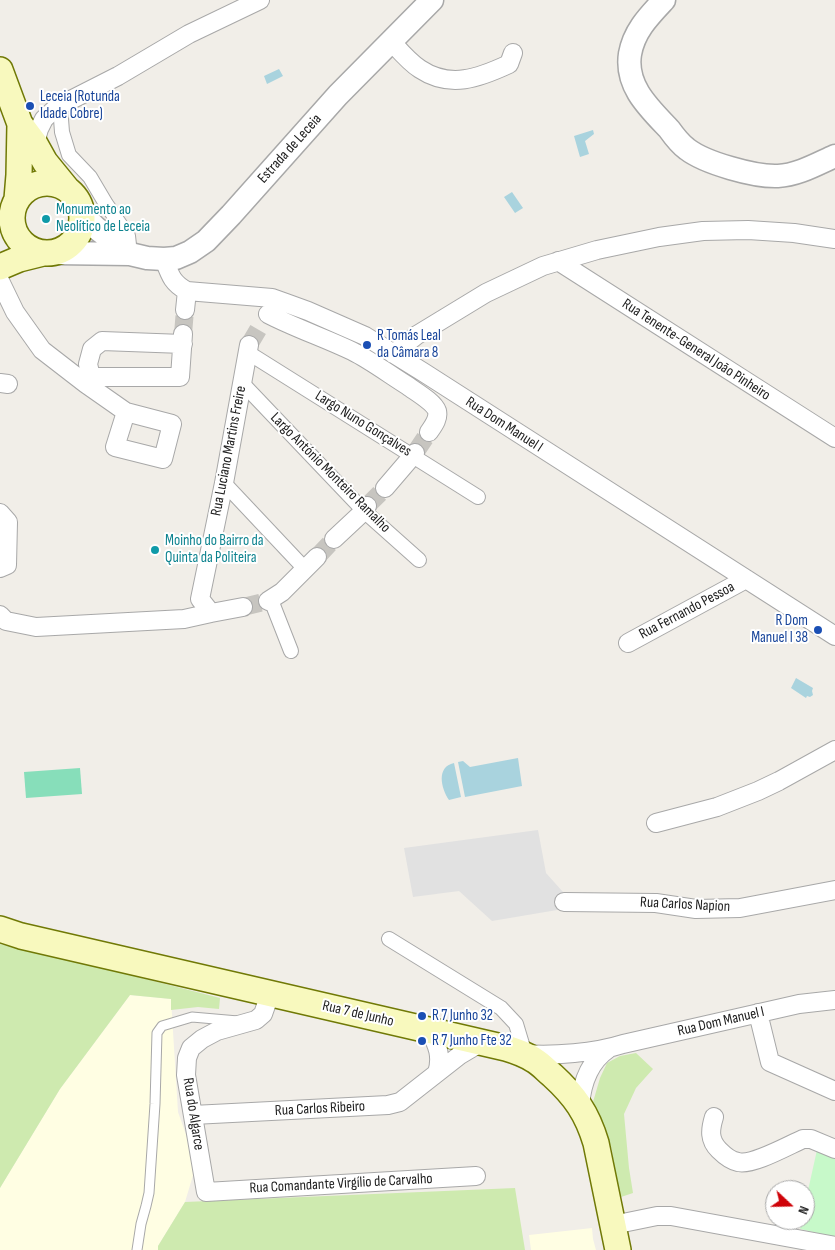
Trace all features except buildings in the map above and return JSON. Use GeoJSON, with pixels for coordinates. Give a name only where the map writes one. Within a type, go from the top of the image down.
{"type":"FeatureCollection","features":[{"type":"Feature","properties":{"kind":"main road"},"geometry":{"type":"LineString","coordinates":[[0,70],[17,118],[45,162],[74,198],[82,218],[75,240],[66,248],[49,253],[32,250],[22,243],[15,233],[12,222],[20,175],[17,118]]}},
{"type":"Feature","properties":{"kind":"main road"},"geometry":{"type":"LineString","coordinates":[[0,238],[15,204],[25,191],[35,185],[57,184],[74,198]]}},
{"type":"Feature","properties":{"kind":"main road","name":"Estrada de Leceia"},"geometry":{"type":"LineString","coordinates":[[0,267],[19,259],[49,253]]}},
{"type":"Feature","properties":{"kind":"main road","name":"Rua 7 de Junho"},"geometry":{"type":"LineString","coordinates":[[0,929],[20,936],[482,1042],[524,1054],[536,1061],[556,1079],[580,1105],[591,1126],[618,1250]]}},
{"type":"Feature","properties":{"kind":"street"},"geometry":{"type":"LineString","coordinates":[[35,144],[44,119],[60,106],[118,76],[188,34],[260,0]]}},
{"type":"Feature","properties":{"kind":"street","name":"Estrada de Leceia"},"geometry":{"type":"LineString","coordinates":[[49,253],[130,254],[164,259],[176,258],[190,252],[206,241],[231,215],[338,95],[432,0]]}},
{"type":"Feature","properties":{"kind":"street"},"geometry":{"type":"LineString","coordinates":[[664,0],[646,18],[638,30],[630,55],[630,68],[633,82],[646,105],[687,149],[714,163],[767,176],[791,174],[835,156]]}},
{"type":"Feature","properties":{"kind":"street"},"geometry":{"type":"LineString","coordinates":[[392,41],[419,69],[436,78],[461,80],[488,74],[509,64],[513,53]]}},
{"type":"Feature","properties":{"kind":"street"},"geometry":{"type":"LineString","coordinates":[[60,106],[62,132],[68,155],[90,177],[128,236],[130,254]]}},
{"type":"Feature","properties":{"kind":"street","name":"Estrada de Leceia"},"geometry":{"type":"LineString","coordinates":[[74,198],[88,220],[96,228],[130,254]]}},
{"type":"Feature","properties":{"kind":"street"},"geometry":{"type":"LineString","coordinates":[[393,354],[417,335],[486,293],[543,266],[597,250],[659,237],[703,232],[748,230],[794,233],[835,239]]}},
{"type":"Feature","properties":{"kind":"street"},"geometry":{"type":"LineString","coordinates":[[164,259],[171,279],[179,287],[187,291],[186,310]]}},
{"type":"Feature","properties":{"kind":"street","name":"Rua Tenente-General João Pinheiro"},"geometry":{"type":"LineString","coordinates":[[558,261],[835,438]]}},
{"type":"Feature","properties":{"kind":"street"},"geometry":{"type":"LineString","coordinates":[[0,281],[16,312],[42,350],[89,380],[126,412]]}},
{"type":"Feature","properties":{"kind":"street","name":"Rua Dom Manuel I"},"geometry":{"type":"LineString","coordinates":[[187,291],[267,312],[308,310],[365,336],[835,636]]}},
{"type":"Feature","properties":{"kind":"street"},"geometry":{"type":"LineString","coordinates":[[267,312],[291,326],[354,352],[421,395],[434,406],[438,413],[435,424],[429,432]]}},
{"type":"Feature","properties":{"kind":"street"},"geometry":{"type":"LineString","coordinates":[[183,339],[180,377],[89,380],[88,364],[92,348],[102,341],[183,339]]}},
{"type":"Feature","properties":{"kind":"street","name":"Rua Luciano Martins Freire"},"geometry":{"type":"LineString","coordinates":[[211,613],[200,599],[224,483],[248,349]]}},
{"type":"Feature","properties":{"kind":"street","name":"Largo Nuno Gonçalves"},"geometry":{"type":"LineString","coordinates":[[248,349],[414,454],[478,497]]}},
{"type":"Feature","properties":{"kind":"street","name":"Largo António Monteiro Ramalho"},"geometry":{"type":"LineString","coordinates":[[243,384],[365,509],[419,560]]}},
{"type":"Feature","properties":{"kind":"street"},"geometry":{"type":"LineString","coordinates":[[385,488],[414,454]]}},
{"type":"Feature","properties":{"kind":"street"},"geometry":{"type":"LineString","coordinates":[[224,483],[311,563],[282,592],[270,601],[291,651]]}},
{"type":"Feature","properties":{"kind":"street"},"geometry":{"type":"LineString","coordinates":[[334,539],[365,509]]}},
{"type":"Feature","properties":{"kind":"street"},"geometry":{"type":"LineString","coordinates":[[0,513],[8,522],[4,566]]}},
{"type":"Feature","properties":{"kind":"street","name":"Rua Fernando Pessoa"},"geometry":{"type":"LineString","coordinates":[[628,643],[746,580]]}},
{"type":"Feature","properties":{"kind":"street"},"geometry":{"type":"LineString","coordinates":[[0,616],[6,621],[36,627],[184,619],[243,607]]}},
{"type":"Feature","properties":{"kind":"street"},"geometry":{"type":"LineString","coordinates":[[656,823],[717,807],[758,791],[835,750]]}},
{"type":"Feature","properties":{"kind":"street","name":"Rua Carlos Napion"},"geometry":{"type":"LineString","coordinates":[[564,902],[656,903],[696,909],[740,908],[835,890]]}},
{"type":"Feature","properties":{"kind":"street"},"geometry":{"type":"LineString","coordinates":[[388,939],[501,1008],[516,1024],[524,1054]]}},
{"type":"Feature","properties":{"kind":"street","name":"Rua do Algarce"},"geometry":{"type":"LineString","coordinates":[[206,1192],[186,1075],[187,1058],[191,1048],[216,1031],[256,1020],[264,1014],[270,994]]}},
{"type":"Feature","properties":{"kind":"street","name":"Rua Dom Manuel I"},"geometry":{"type":"LineString","coordinates":[[524,1054],[537,1055],[608,1049],[799,1004],[835,1000]]}},
{"type":"Feature","properties":{"kind":"street"},"geometry":{"type":"LineString","coordinates":[[758,1014],[770,1062],[835,1091]]}},
{"type":"Feature","properties":{"kind":"street"},"geometry":{"type":"LineString","coordinates":[[429,1030],[439,1050],[440,1060],[437,1073]]}},
{"type":"Feature","properties":{"kind":"street","name":"Rua Carlos Ribeiro"},"geometry":{"type":"LineString","coordinates":[[193,1115],[388,1105],[400,1102],[437,1073],[482,1042]]}},
{"type":"Feature","properties":{"kind":"street"},"geometry":{"type":"LineString","coordinates":[[580,1105],[586,1075],[593,1062],[608,1049]]}},
{"type":"Feature","properties":{"kind":"street"},"geometry":{"type":"LineString","coordinates":[[714,1118],[710,1130],[713,1141],[722,1153],[738,1162],[748,1162],[803,1139],[811,1139],[835,1149]]}},
{"type":"Feature","properties":{"kind":"street","name":"Rua Comandante Virgílio de Carvalho"},"geometry":{"type":"LineString","coordinates":[[206,1192],[476,1176]]}},
{"type":"Feature","properties":{"kind":"street"},"geometry":{"type":"LineString","coordinates":[[613,1225],[657,1216],[671,1216],[835,1246]]}},
{"type":"Feature","properties":{"kind":"lane"},"geometry":{"type":"LineString","coordinates":[[137,1250],[149,1193],[158,1033],[162,1026],[192,1017],[246,1022]]}},
{"type":"Feature","properties":{"kind":"shaded area"},"geometry":{"type":"Polygon","coordinates":[[[538,830],[546,873],[563,892],[563,909],[492,921],[459,891],[413,897],[404,848],[538,830]]]}},
{"type":"Feature","properties":{"kind":"shaded area"},"geometry":{"type":"Polygon","coordinates":[[[130,995],[171,999],[178,1112],[190,1146],[194,1172],[185,1202],[158,1246],[158,1250],[0,1250],[0,1188],[60,1089],[130,995]]]}},
{"type":"Feature","properties":{"kind":"shaded area"},"geometry":{"type":"Polygon","coordinates":[[[592,1228],[596,1250],[531,1250],[529,1235],[592,1228]]]}},
{"type":"Feature","properties":{"kind":"green space"},"geometry":{"type":"Polygon","coordinates":[[[80,768],[82,794],[26,798],[24,772],[80,768]]]}},
{"type":"Feature","properties":{"kind":"green space"},"geometry":{"type":"Polygon","coordinates":[[[0,944],[220,998],[219,1009],[198,1007],[171,1010],[171,999],[130,995],[60,1089],[0,1188],[0,944]]]}},
{"type":"Feature","properties":{"kind":"green space"},"geometry":{"type":"Polygon","coordinates":[[[636,1053],[653,1069],[636,1088],[624,1114],[633,1193],[618,1198],[612,1150],[593,1102],[600,1078],[607,1063],[620,1056],[636,1053]]]}},
{"type":"Feature","properties":{"kind":"green space"},"geometry":{"type":"Polygon","coordinates":[[[817,1150],[835,1158],[835,1237],[804,1230],[815,1230],[815,1180],[810,1180],[817,1150]]]}},
{"type":"Feature","properties":{"kind":"green space"},"geometry":{"type":"Polygon","coordinates":[[[515,1188],[525,1250],[158,1250],[158,1246],[185,1202],[515,1188]]]}},
{"type":"Feature","properties":{"kind":"water"},"geometry":{"type":"Polygon","coordinates":[[[279,69],[283,76],[267,84],[264,76],[279,69]]]}},
{"type":"Feature","properties":{"kind":"water"},"geometry":{"type":"Polygon","coordinates":[[[593,130],[594,134],[585,141],[589,154],[580,157],[574,136],[593,130]]]}},
{"type":"Feature","properties":{"kind":"water"},"geometry":{"type":"Polygon","coordinates":[[[512,192],[523,208],[515,213],[504,197],[512,192]]]}},
{"type":"Feature","properties":{"kind":"water"},"geometry":{"type":"Polygon","coordinates":[[[796,678],[813,688],[813,695],[806,698],[791,688],[796,678]]]}},
{"type":"Feature","properties":{"kind":"water"},"geometry":{"type":"Polygon","coordinates":[[[518,758],[522,786],[465,797],[458,762],[463,761],[470,767],[518,758]]]}},
{"type":"Feature","properties":{"kind":"water"},"geometry":{"type":"Polygon","coordinates":[[[454,763],[461,797],[449,800],[442,784],[442,773],[448,765],[454,763]]]}},
{"type":"Feature","properties":{"kind":"tunnel"},"geometry":{"type":"LineString","coordinates":[[183,334],[185,310]]}},
{"type":"Feature","properties":{"kind":"tunnel"},"geometry":{"type":"LineString","coordinates":[[249,345],[262,323]]}},
{"type":"Feature","properties":{"kind":"tunnel"},"geometry":{"type":"LineString","coordinates":[[415,453],[429,432]]}},
{"type":"Feature","properties":{"kind":"tunnel"},"geometry":{"type":"LineString","coordinates":[[367,506],[385,488]]}},
{"type":"Feature","properties":{"kind":"tunnel"},"geometry":{"type":"LineString","coordinates":[[317,557],[334,539]]}},
{"type":"Feature","properties":{"kind":"tunnel"},"geometry":{"type":"LineString","coordinates":[[243,607],[268,601]]}},
{"type":"Feature","properties":{"kind":"place","name":"Leceia (Rotunda Idade Cobre)"},"geometry":{"type":"Point","coordinates":[30,106]}},
{"type":"Feature","properties":{"kind":"place","name":"Monumento ao Neolítico de Leceia"},"geometry":{"type":"Point","coordinates":[46,219]}},
{"type":"Feature","properties":{"kind":"place","name":"R Tomás Leal da Câmara 8"},"geometry":{"type":"Point","coordinates":[367,345]}},
{"type":"Feature","properties":{"kind":"place","name":"Moinho do Bairro da Quinta da Politeira"},"geometry":{"type":"Point","coordinates":[155,550]}},
{"type":"Feature","properties":{"kind":"place","name":"R Dom Manuel I 38"},"geometry":{"type":"Point","coordinates":[818,630]}},
{"type":"Feature","properties":{"kind":"place","name":"R 7 Junho 32"},"geometry":{"type":"Point","coordinates":[422,1016]}},
{"type":"Feature","properties":{"kind":"place","name":"R 7 Junho Fte 32"},"geometry":{"type":"Point","coordinates":[422,1041]}}]}
